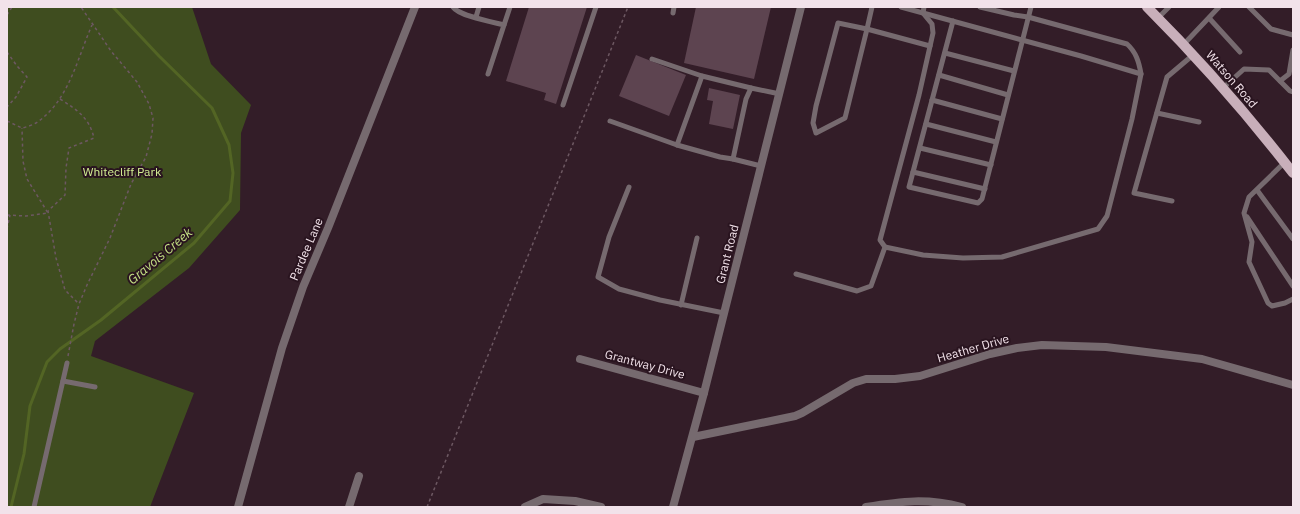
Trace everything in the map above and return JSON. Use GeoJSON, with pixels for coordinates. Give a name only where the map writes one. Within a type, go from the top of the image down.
{"type":"FeatureCollection","features":[{"type":"Feature","properties":{"kind":"main road","name":"Watson Road"},"geometry":{"type":"LineString","coordinates":[[1147,7],[1184,44],[1223,88],[1293,173]]}},
{"type":"Feature","properties":{"kind":"street","name":"Pardee Lane"},"geometry":{"type":"LineString","coordinates":[[238,507],[282,348],[303,287],[328,228],[415,7]]}},
{"type":"Feature","properties":{"kind":"street","name":"Grant Road"},"geometry":{"type":"LineString","coordinates":[[673,507],[693,438],[801,7]]}},
{"type":"Feature","properties":{"kind":"street","name":"Heather Drive"},"geometry":{"type":"LineString","coordinates":[[693,438],[795,416],[854,383],[866,379],[894,379],[920,376],[990,354],[1017,348],[1036,346],[1106,347],[1202,359],[1293,385]]}},
{"type":"Feature","properties":{"kind":"street","name":"Grantway Drive"},"geometry":{"type":"LineString","coordinates":[[580,359],[704,393]]}},
{"type":"Feature","properties":{"kind":"street"},"geometry":{"type":"LineString","coordinates":[[348,507],[359,476]]}},
{"type":"Feature","properties":{"kind":"street"},"geometry":{"type":"LineString","coordinates":[[525,507],[543,499],[574,501],[601,507]]}},
{"type":"Feature","properties":{"kind":"street"},"geometry":{"type":"LineString","coordinates":[[866,507],[909,500],[945,503],[962,507]]}},
{"type":"Feature","properties":{"kind":"lane"},"geometry":{"type":"LineString","coordinates":[[453,7],[461,13],[504,25]]}},
{"type":"Feature","properties":{"kind":"lane"},"geometry":{"type":"LineString","coordinates":[[476,17],[479,7]]}},
{"type":"Feature","properties":{"kind":"lane"},"geometry":{"type":"LineString","coordinates":[[488,74],[510,7]]}},
{"type":"Feature","properties":{"kind":"lane"},"geometry":{"type":"LineString","coordinates":[[563,104],[596,7]]}},
{"type":"Feature","properties":{"kind":"lane"},"geometry":{"type":"LineString","coordinates":[[872,7],[867,29],[845,118],[816,132],[813,123],[816,106],[838,23],[867,29],[930,46]]}},
{"type":"Feature","properties":{"kind":"lane"},"geometry":{"type":"LineString","coordinates":[[901,7],[1141,74]]}},
{"type":"Feature","properties":{"kind":"lane"},"geometry":{"type":"LineString","coordinates":[[924,7],[923,13],[932,24],[933,33],[919,94],[880,240],[885,247],[923,255],[963,258],[1002,258],[1098,229],[1107,216],[1132,119],[1141,74],[1139,61],[1127,44],[1028,17],[980,7]]}},
{"type":"Feature","properties":{"kind":"lane"},"geometry":{"type":"LineString","coordinates":[[953,21],[909,187],[978,203],[982,199],[985,189],[1031,7]]}},
{"type":"Feature","properties":{"kind":"lane"},"geometry":{"type":"LineString","coordinates":[[1158,18],[1169,7]]}},
{"type":"Feature","properties":{"kind":"lane"},"geometry":{"type":"LineString","coordinates":[[1184,44],[1219,7]]}},
{"type":"Feature","properties":{"kind":"lane"},"geometry":{"type":"LineString","coordinates":[[1250,7],[1271,29],[1293,35]]}},
{"type":"Feature","properties":{"kind":"lane"},"geometry":{"type":"LineString","coordinates":[[1209,18],[1240,52]]}},
{"type":"Feature","properties":{"kind":"lane"},"geometry":{"type":"LineString","coordinates":[[1280,81],[1289,74],[1293,50]]}},
{"type":"Feature","properties":{"kind":"lane"},"geometry":{"type":"LineString","coordinates":[[945,53],[1014,71]]}},
{"type":"Feature","properties":{"kind":"lane"},"geometry":{"type":"LineString","coordinates":[[1172,201],[1134,193],[1167,77],[1193,55]]}},
{"type":"Feature","properties":{"kind":"lane"},"geometry":{"type":"LineString","coordinates":[[652,59],[702,76],[780,94]]}},
{"type":"Feature","properties":{"kind":"lane"},"geometry":{"type":"LineString","coordinates":[[1223,88],[1244,69],[1269,70],[1290,91],[1293,92]]}},
{"type":"Feature","properties":{"kind":"lane"},"geometry":{"type":"LineString","coordinates":[[939,75],[1008,95]]}},
{"type":"Feature","properties":{"kind":"lane"},"geometry":{"type":"LineString","coordinates":[[677,145],[702,76]]}},
{"type":"Feature","properties":{"kind":"lane"},"geometry":{"type":"LineString","coordinates":[[733,159],[746,99],[752,88]]}},
{"type":"Feature","properties":{"kind":"lane"},"geometry":{"type":"LineString","coordinates":[[932,100],[1002,119]]}},
{"type":"Feature","properties":{"kind":"lane"},"geometry":{"type":"LineString","coordinates":[[1157,113],[1199,122]]}},
{"type":"Feature","properties":{"kind":"lane"},"geometry":{"type":"LineString","coordinates":[[610,121],[677,145],[720,157],[761,166]]}},
{"type":"Feature","properties":{"kind":"lane"},"geometry":{"type":"LineString","coordinates":[[926,124],[996,142]]}},
{"type":"Feature","properties":{"kind":"lane"},"geometry":{"type":"LineString","coordinates":[[920,148],[991,165]]}},
{"type":"Feature","properties":{"kind":"lane"},"geometry":{"type":"LineString","coordinates":[[1285,162],[1249,197],[1244,213],[1252,242],[1249,262],[1268,303],[1272,306],[1285,304],[1293,299]]}},
{"type":"Feature","properties":{"kind":"lane"},"geometry":{"type":"LineString","coordinates":[[913,172],[985,189]]}},
{"type":"Feature","properties":{"kind":"lane"},"geometry":{"type":"LineString","coordinates":[[629,187],[609,237],[598,277],[619,289],[681,305],[724,313]]}},
{"type":"Feature","properties":{"kind":"lane"},"geometry":{"type":"LineString","coordinates":[[1257,190],[1293,239]]}},
{"type":"Feature","properties":{"kind":"lane"},"geometry":{"type":"LineString","coordinates":[[1244,213],[1293,286]]}},
{"type":"Feature","properties":{"kind":"lane"},"geometry":{"type":"LineString","coordinates":[[681,305],[696,238]]}},
{"type":"Feature","properties":{"kind":"lane"},"geometry":{"type":"LineString","coordinates":[[796,274],[857,291],[871,286],[885,247]]}},
{"type":"Feature","properties":{"kind":"lane"},"geometry":{"type":"LineString","coordinates":[[34,507],[67,363]]}},
{"type":"Feature","properties":{"kind":"lane"},"geometry":{"type":"LineString","coordinates":[[63,381],[95,387]]}},
{"type":"Feature","properties":{"kind":"path"},"geometry":{"type":"LineString","coordinates":[[7,15],[12,7]]}},
{"type":"Feature","properties":{"kind":"path"},"geometry":{"type":"LineString","coordinates":[[67,363],[79,304],[110,238],[131,184],[146,157],[152,134],[153,118],[149,104],[137,82],[111,51],[81,7]]}},
{"type":"Feature","properties":{"kind":"path"},"geometry":{"type":"LineString","coordinates":[[427,507],[628,7]]}},
{"type":"Feature","properties":{"kind":"path"},"geometry":{"type":"LineString","coordinates":[[7,121],[22,128],[35,124],[47,114],[60,99],[66,88],[92,25]]}},
{"type":"Feature","properties":{"kind":"path"},"geometry":{"type":"LineString","coordinates":[[7,52],[27,77],[16,97],[7,107]]}},
{"type":"Feature","properties":{"kind":"path"},"geometry":{"type":"LineString","coordinates":[[7,215],[26,216],[48,212],[65,194],[66,168],[69,148],[94,138],[91,127],[79,112],[60,99]]}},
{"type":"Feature","properties":{"kind":"path"},"geometry":{"type":"LineString","coordinates":[[22,128],[23,161],[27,179],[48,212],[56,258],[65,290],[79,304]]}},
{"type":"Feature","properties":{"kind":"path"},"geometry":{"type":"LineString","coordinates":[[7,229],[10,215]]}},
{"type":"Feature","properties":{"kind":"green space","name":"Whitecliff Park"},"geometry":{"type":"Polygon","coordinates":[[[7,7],[192,7],[211,64],[251,105],[241,133],[240,210],[189,268],[95,341],[91,356],[194,393],[150,507],[7,507],[7,7]]]}},
{"type":"Feature","properties":{"kind":"building"},"geometry":{"type":"Polygon","coordinates":[[[529,7],[587,7],[556,104],[544,100],[546,93],[506,81],[529,7]]]}},
{"type":"Feature","properties":{"kind":"building"},"geometry":{"type":"Polygon","coordinates":[[[696,7],[771,7],[754,79],[684,63],[696,7]]]}},
{"type":"Feature","properties":{"kind":"building"},"geometry":{"type":"Polygon","coordinates":[[[636,55],[686,75],[669,116],[619,96],[636,55]]]}},
{"type":"Feature","properties":{"kind":"building"},"geometry":{"type":"Polygon","coordinates":[[[709,88],[740,95],[733,129],[709,124],[713,101],[707,100],[709,88]]]}},
{"type":"Feature","properties":{"kind":"waterway","name":"Gravois Creek"},"geometry":{"type":"LineString","coordinates":[[11,507],[24,454],[30,406],[47,362],[60,349],[101,320],[194,243],[230,201],[233,173],[229,145],[212,108],[159,56],[113,7]]}}]}
